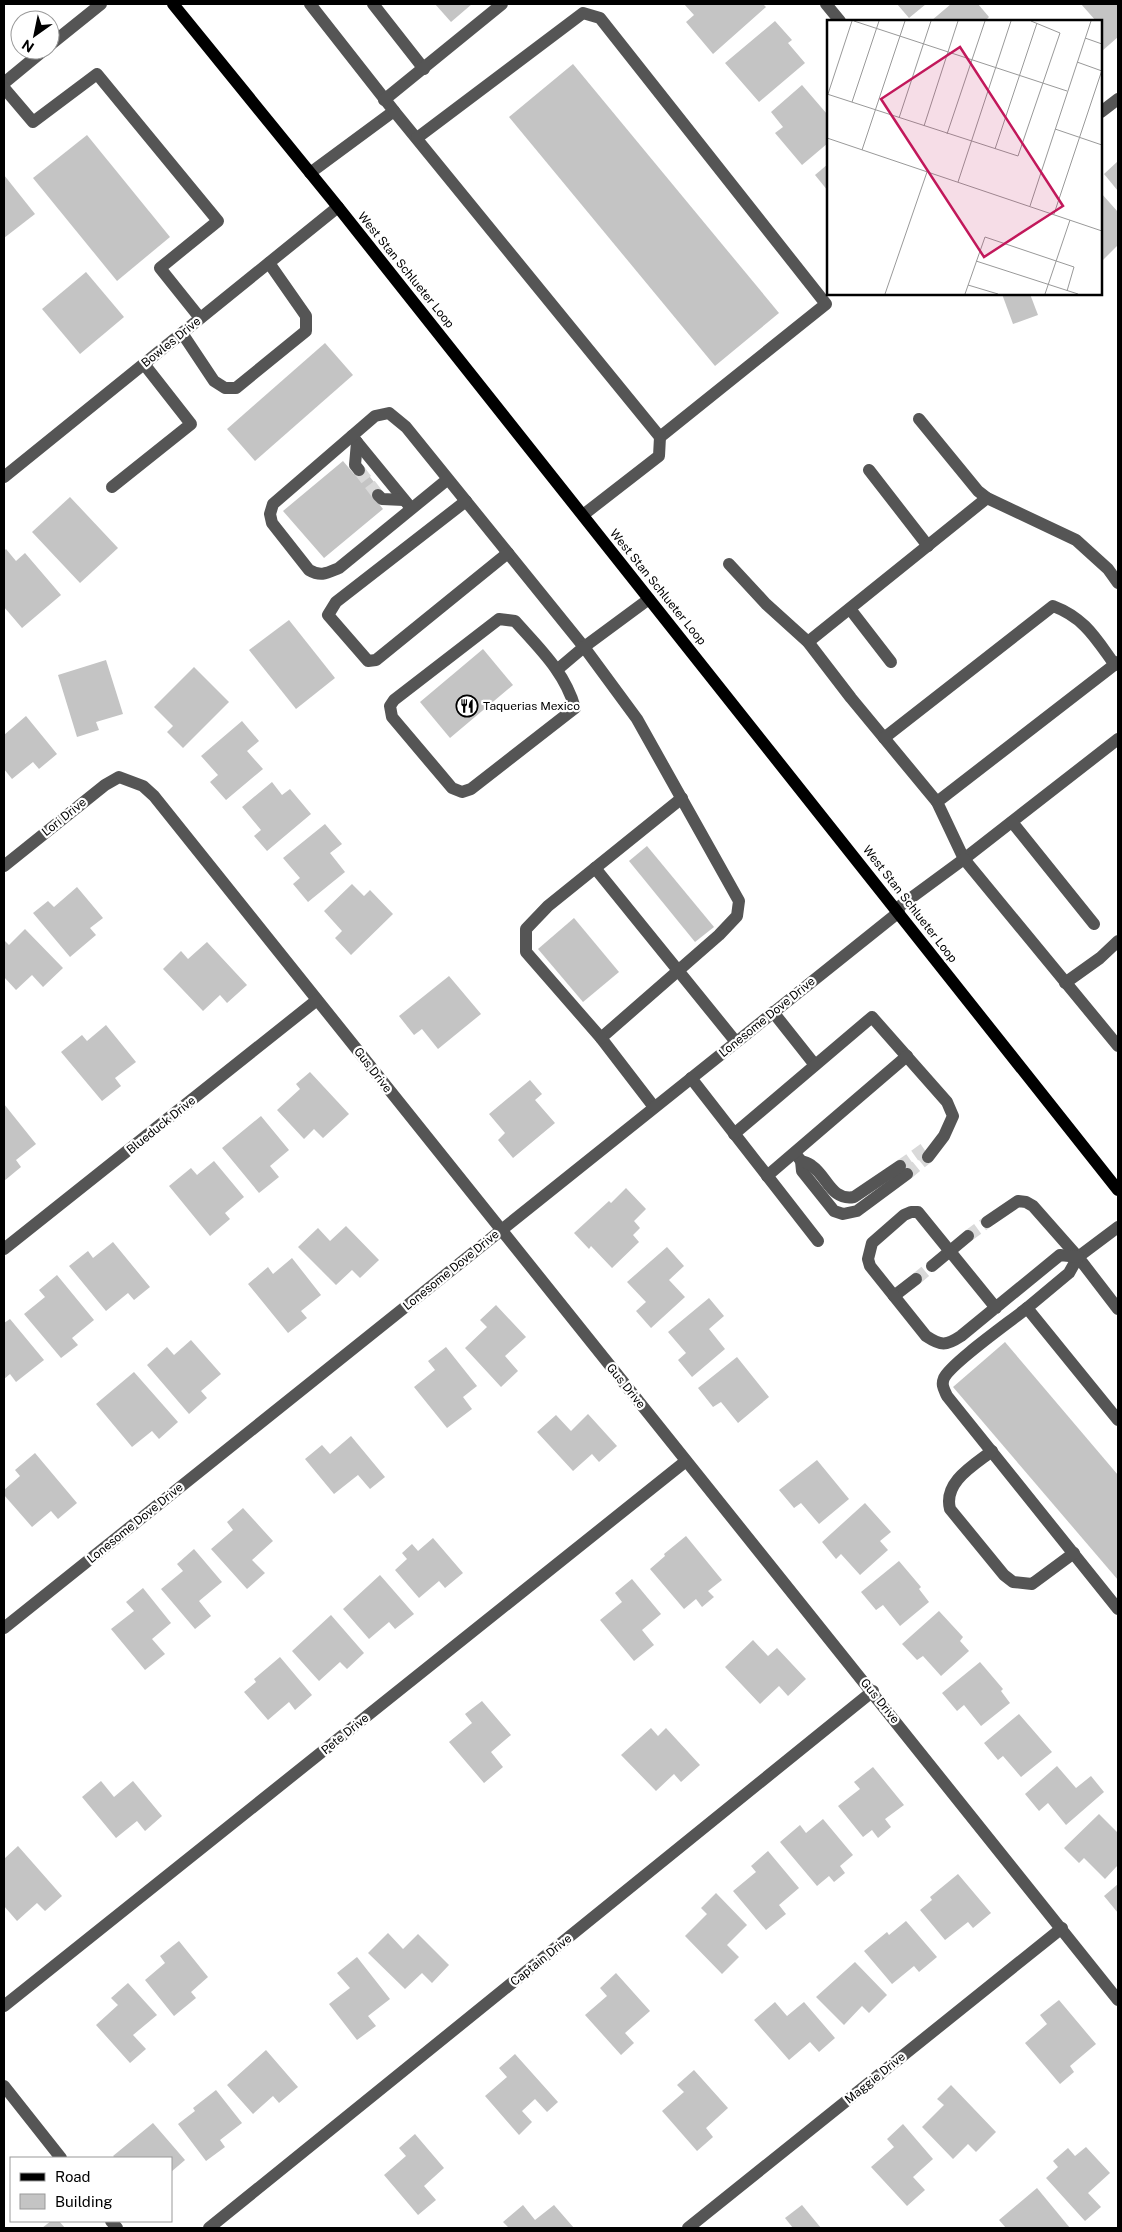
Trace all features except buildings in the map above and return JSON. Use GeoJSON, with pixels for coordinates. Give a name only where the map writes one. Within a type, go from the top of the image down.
{"type":"FeatureCollection","features":[{"type":"Feature","properties":{"kind":"main road","name":"West Stan Schlueter Loop"},"geometry":{"type":"LineString","coordinates":[[174,4],[338,207],[1118,1190]]}},
{"type":"Feature","properties":{"kind":"street"},"geometry":{"type":"LineString","coordinates":[[60,37],[102,4]]}},
{"type":"Feature","properties":{"kind":"street"},"geometry":{"type":"LineString","coordinates":[[310,4],[384,100],[660,437],[659,456],[583,515]]}},
{"type":"Feature","properties":{"kind":"street"},"geometry":{"type":"LineString","coordinates":[[373,4],[424,69]]}},
{"type":"Feature","properties":{"kind":"street"},"geometry":{"type":"LineString","coordinates":[[384,100],[502,4]]}},
{"type":"Feature","properties":{"kind":"street"},"geometry":{"type":"LineString","coordinates":[[826,4],[839,20]]}},
{"type":"Feature","properties":{"kind":"street"},"geometry":{"type":"LineString","coordinates":[[417,138],[583,13],[600,18],[826,304],[660,437]]}},
{"type":"Feature","properties":{"kind":"street"},"geometry":{"type":"LineString","coordinates":[[4,83],[32,60]]}},
{"type":"Feature","properties":{"kind":"street"},"geometry":{"type":"LineString","coordinates":[[4,88],[33,122],[97,74],[218,221],[160,268],[200,318]]}},
{"type":"Feature","properties":{"kind":"street"},"geometry":{"type":"LineString","coordinates":[[1102,111],[1118,99]]}},
{"type":"Feature","properties":{"kind":"street"},"geometry":{"type":"LineString","coordinates":[[310,173],[394,112]]}},
{"type":"Feature","properties":{"kind":"street","name":"Bowles Drive"},"geometry":{"type":"LineString","coordinates":[[4,477],[338,207]]}},
{"type":"Feature","properties":{"kind":"street"},"geometry":{"type":"LineString","coordinates":[[182,333],[214,381],[225,388],[236,388],[306,331],[306,316],[269,263]]}},
{"type":"Feature","properties":{"kind":"street"},"geometry":{"type":"LineString","coordinates":[[112,486],[191,424],[144,364]]}},
{"type":"Feature","properties":{"kind":"street"},"geometry":{"type":"LineString","coordinates":[[448,479],[407,504],[339,568],[323,574],[316,574],[309,570],[272,523],[270,514],[273,504],[354,439],[376,416],[389,412],[406,427],[584,647],[636,718],[739,900],[737,916],[719,936],[601,1038]]}},
{"type":"Feature","properties":{"kind":"street"},"geometry":{"type":"LineString","coordinates":[[919,418],[978,491],[987,498],[1076,540],[1108,569],[1118,583]]}},
{"type":"Feature","properties":{"kind":"street"},"geometry":{"type":"LineString","coordinates":[[354,439],[355,465],[359,470]]}},
{"type":"Feature","properties":{"kind":"street"},"geometry":{"type":"LineString","coordinates":[[354,439],[407,504]]}},
{"type":"Feature","properties":{"kind":"street"},"geometry":{"type":"LineString","coordinates":[[869,470],[928,546]]}},
{"type":"Feature","properties":{"kind":"street"},"geometry":{"type":"LineString","coordinates":[[378,495],[382,499],[407,504]]}},
{"type":"Feature","properties":{"kind":"street"},"geometry":{"type":"LineString","coordinates":[[808,642],[987,498]]}},
{"type":"Feature","properties":{"kind":"street"},"geometry":{"type":"LineString","coordinates":[[466,501],[336,602],[328,615],[368,661],[376,660],[508,553]]}},
{"type":"Feature","properties":{"kind":"street"},"geometry":{"type":"LineString","coordinates":[[729,564],[777,615],[808,642],[884,738],[938,802],[964,859],[1118,1046]]}},
{"type":"Feature","properties":{"kind":"street"},"geometry":{"type":"LineString","coordinates":[[558,669],[584,647],[649,599]]}},
{"type":"Feature","properties":{"kind":"street"},"geometry":{"type":"LineString","coordinates":[[884,738],[1053,606],[1066,611],[1082,622],[1117,663],[938,802]]}},
{"type":"Feature","properties":{"kind":"street"},"geometry":{"type":"LineString","coordinates":[[850,608],[891,662]]}},
{"type":"Feature","properties":{"kind":"street"},"geometry":{"type":"LineString","coordinates":[[499,619],[515,621],[558,669],[571,691],[576,708],[472,789],[462,792],[452,788],[392,717],[390,706],[394,700],[499,619]]}},
{"type":"Feature","properties":{"kind":"street","name":"Lonesome Dove Drive"},"geometry":{"type":"LineString","coordinates":[[4,1628],[736,1042],[897,910],[1118,739]]}},
{"type":"Feature","properties":{"kind":"street","name":"Lori Drive"},"geometry":{"type":"LineString","coordinates":[[4,866],[105,785],[119,777],[129,779]]}},
{"type":"Feature","properties":{"kind":"street","name":"Gus Drive"},"geometry":{"type":"LineString","coordinates":[[129,779],[143,786],[154,796],[500,1230],[873,1691],[1118,2000]]}},
{"type":"Feature","properties":{"kind":"street"},"geometry":{"type":"LineString","coordinates":[[654,1107],[601,1038],[526,952],[526,929],[548,906],[682,798]]}},
{"type":"Feature","properties":{"kind":"street"},"geometry":{"type":"LineString","coordinates":[[1012,822],[1094,924]]}},
{"type":"Feature","properties":{"kind":"street"},"geometry":{"type":"LineString","coordinates":[[595,868],[736,1042]]}},
{"type":"Feature","properties":{"kind":"street"},"geometry":{"type":"LineString","coordinates":[[1066,983],[1100,958],[1118,941]]}},
{"type":"Feature","properties":{"kind":"street","name":"Blueduck Drive"},"geometry":{"type":"LineString","coordinates":[[4,1249],[317,1000]]}},
{"type":"Feature","properties":{"kind":"street"},"geometry":{"type":"LineString","coordinates":[[773,1012],[815,1065]]}},
{"type":"Feature","properties":{"kind":"street"},"geometry":{"type":"LineString","coordinates":[[734,1134],[872,1017],[947,1102],[953,1116],[940,1141],[926,1153]]}},
{"type":"Feature","properties":{"kind":"street"},"geometry":{"type":"LineString","coordinates":[[767,1176],[798,1157],[907,1056]]}},
{"type":"Feature","properties":{"kind":"street"},"geometry":{"type":"LineString","coordinates":[[690,1078],[818,1241]]}},
{"type":"Feature","properties":{"kind":"street"},"geometry":{"type":"LineString","coordinates":[[798,1157],[802,1171],[834,1211],[843,1214],[857,1211],[904,1170]]}},
{"type":"Feature","properties":{"kind":"street"},"geometry":{"type":"LineString","coordinates":[[986,1222],[1018,1201],[1026,1202],[1033,1206],[1078,1257],[1118,1309]]}},
{"type":"Feature","properties":{"kind":"street"},"geometry":{"type":"LineString","coordinates":[[996,1308],[918,1212],[910,1212],[904,1215],[872,1243],[868,1258],[870,1266],[926,1336],[937,1343],[944,1344],[961,1336],[996,1308],[1060,1255],[1078,1257]]}},
{"type":"Feature","properties":{"kind":"street"},"geometry":{"type":"LineString","coordinates":[[1118,1227],[1078,1257],[1069,1273],[954,1366],[944,1378],[942,1386],[947,1396],[1118,1609]]}},
{"type":"Feature","properties":{"kind":"street"},"geometry":{"type":"LineString","coordinates":[[932,1266],[968,1236]]}},
{"type":"Feature","properties":{"kind":"street"},"geometry":{"type":"LineString","coordinates":[[894,1296],[916,1279]]}},
{"type":"Feature","properties":{"kind":"street"},"geometry":{"type":"LineString","coordinates":[[1027,1308],[1118,1420]]}},
{"type":"Feature","properties":{"kind":"street"},"geometry":{"type":"LineString","coordinates":[[992,1451],[953,1484],[948,1501],[950,1508],[1004,1575],[1013,1582],[1032,1584],[1074,1553]]}},
{"type":"Feature","properties":{"kind":"street","name":"Pete Drive"},"geometry":{"type":"LineString","coordinates":[[4,2006],[686,1461]]}},
{"type":"Feature","properties":{"kind":"street","name":"Captain Drive"},"geometry":{"type":"LineString","coordinates":[[209,2228],[873,1691]]}},
{"type":"Feature","properties":{"kind":"street","name":"Maggie Drive"},"geometry":{"type":"LineString","coordinates":[[688,2228],[1062,1928]]}},
{"type":"Feature","properties":{"kind":"street"},"geometry":{"type":"LineString","coordinates":[[4,2086],[60,2157]]}},
{"type":"Feature","properties":{"kind":"tunnel"},"geometry":{"type":"LineString","coordinates":[[359,470],[378,495]]}},
{"type":"Feature","properties":{"kind":"tunnel"},"geometry":{"type":"LineString","coordinates":[[900,1166],[924,1149]]}},
{"type":"Feature","properties":{"kind":"tunnel"},"geometry":{"type":"LineString","coordinates":[[907,1174],[928,1157]]}},
{"type":"Feature","properties":{"kind":"tunnel"},"geometry":{"type":"LineString","coordinates":[[968,1236],[987,1222]]}},
{"type":"Feature","properties":{"kind":"tunnel"},"geometry":{"type":"LineString","coordinates":[[916,1279],[932,1266]]}},
{"type":"Feature","properties":{"kind":"place","name":"Taquerias Mexico"},"geometry":{"type":"Point","coordinates":[467,706]}}]}
